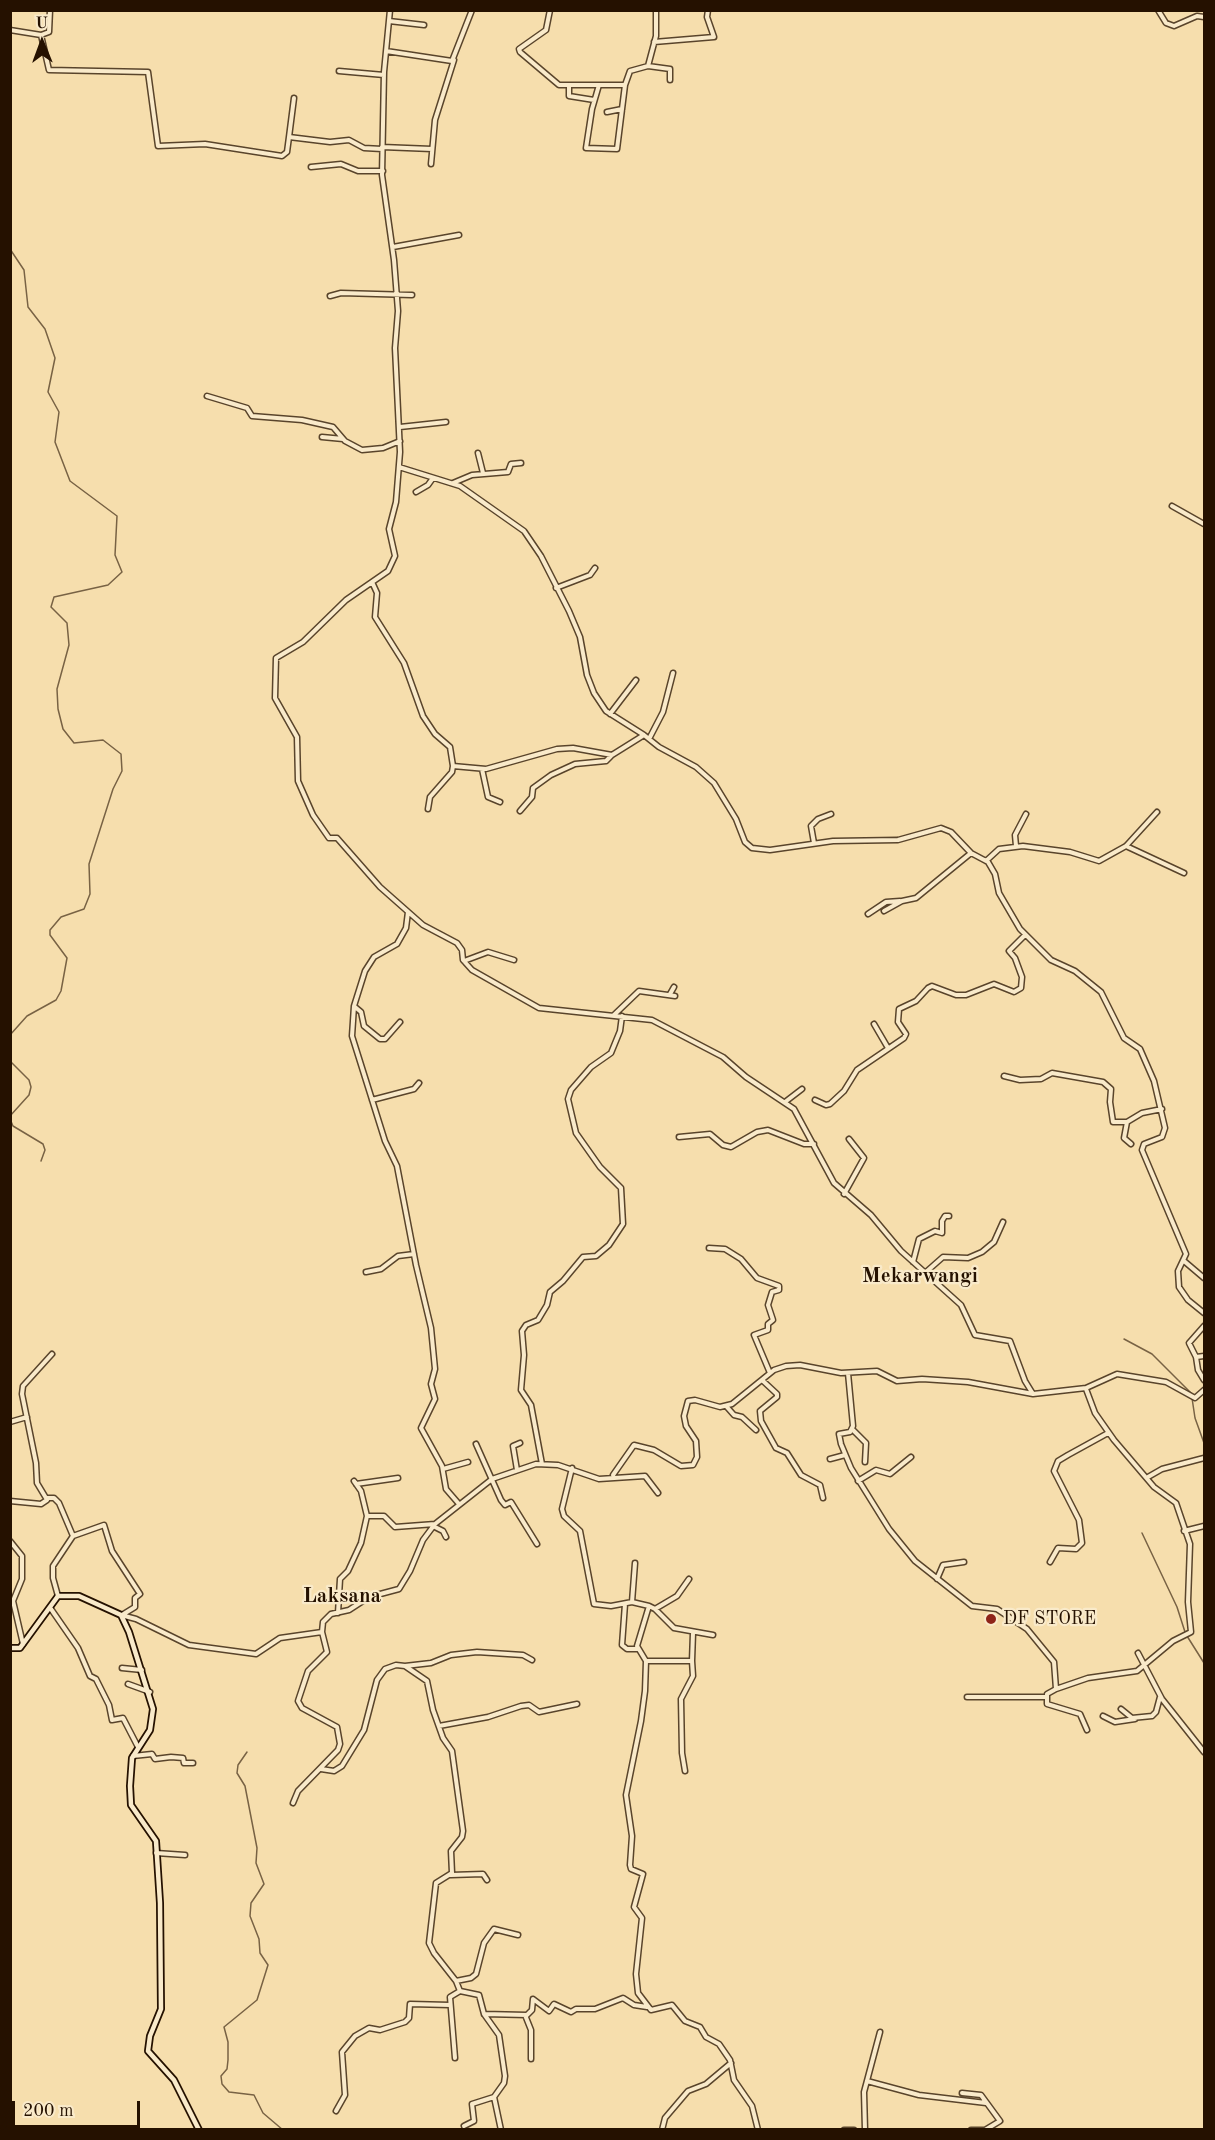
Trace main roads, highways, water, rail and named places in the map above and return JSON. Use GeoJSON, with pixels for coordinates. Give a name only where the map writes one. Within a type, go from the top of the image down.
{"type":"FeatureCollection","features":[{"type":"Feature","properties":{"kind":"main road"},"geometry":{"type":"LineString","coordinates":[[10,1648],[17,1649],[23,1644],[51,1609],[58,1596],[79,1596],[121,1615],[150,1692],[153,1709],[152,1726],[133,1756],[130,1786],[131,1805],[154,1836],[160,1903],[161,2009],[150,2036],[148,2051],[174,2080],[199,2130]]}},
{"type":"Feature","properties":{"kind":"waterway"},"geometry":{"type":"LineString","coordinates":[[10,249],[24,270],[28,307],[45,329],[55,358],[48,392],[59,412],[55,442],[70,481],[117,516],[115,555],[122,572],[108,585],[54,597],[51,607],[67,623],[69,645],[57,689],[58,709],[63,729],[74,743],[103,740],[121,754],[122,771],[113,789],[89,864],[90,894],[84,909],[61,917],[50,930],[50,935],[67,958],[61,991],[56,1000],[27,1016],[10,1035]]}},
{"type":"Feature","properties":{"kind":"waterway"},"geometry":{"type":"LineString","coordinates":[[10,1061],[29,1080],[31,1087],[29,1095],[10,1116]]}},
{"type":"Feature","properties":{"kind":"waterway"},"geometry":{"type":"LineString","coordinates":[[10,1119],[13,1126],[43,1144],[45,1150],[41,1161]]}},
{"type":"Feature","properties":{"kind":"waterway"},"geometry":{"type":"LineString","coordinates":[[1124,1339],[1152,1354],[1191,1393]]}},
{"type":"Feature","properties":{"kind":"waterway"},"geometry":{"type":"LineString","coordinates":[[1192,1398],[1195,1418],[1204,1443]]}},
{"type":"Feature","properties":{"kind":"waterway"},"geometry":{"type":"LineString","coordinates":[[1142,1533],[1177,1607],[1185,1632]]}},
{"type":"Feature","properties":{"kind":"waterway"},"geometry":{"type":"LineString","coordinates":[[1187,1636],[1204,1663]]}},
{"type":"Feature","properties":{"kind":"waterway"},"geometry":{"type":"LineString","coordinates":[[247,1752],[238,1765],[237,1773],[245,1786],[257,1848],[256,1863],[264,1884],[251,1903],[250,1916],[259,1939],[260,1953],[268,1965],[257,2000],[224,2027],[228,2042],[228,2060],[227,2069],[221,2076],[222,2084],[229,2092],[254,2095],[263,2113],[283,2130]]}},
{"type":"Feature","properties":{"kind":"place","name":"DF STORE"},"geometry":{"type":"Point","coordinates":[991,1619]}},
{"type":"Feature","properties":{"kind":"district","name":"Mekarwangi"},"geometry":{"type":"Point","coordinates":[920,1276]}},
{"type":"Feature","properties":{"kind":"district","name":"Laksana"},"geometry":{"type":"Point","coordinates":[342,1596]}}]}
